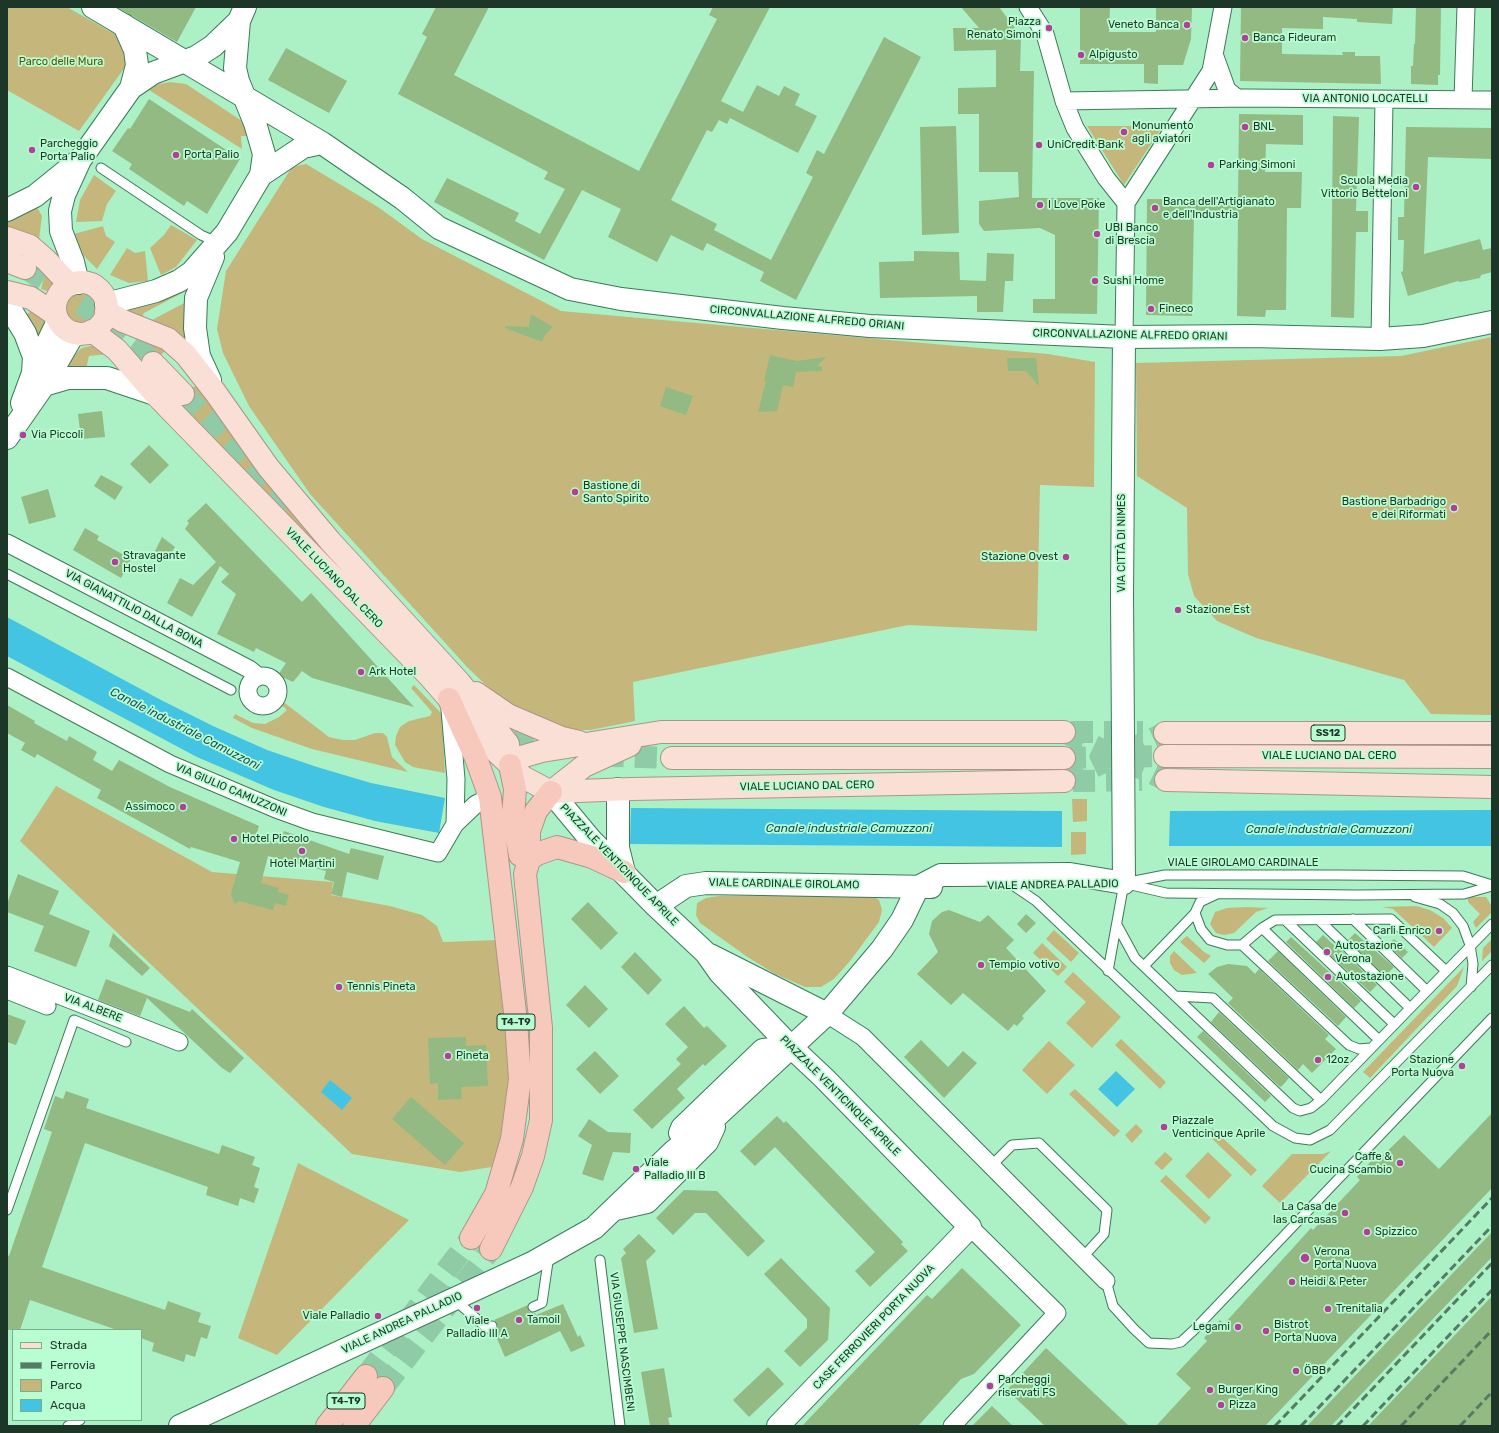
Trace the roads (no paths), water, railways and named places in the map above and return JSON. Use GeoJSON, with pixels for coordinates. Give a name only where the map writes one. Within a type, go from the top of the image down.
{"type":"FeatureCollection","features":[{"type":"Feature","properties":{"kind":"highway","name":"T4-T9"},"geometry":{"type":"LineString","coordinates":[[455,691],[490,797],[516,1021],[520,1079],[512,1139],[496,1194],[471,1238]]}},
{"type":"Feature","properties":{"kind":"highway","name":"T4-T9"},"geometry":{"type":"LineString","coordinates":[[510,765],[515,789],[513,818],[517,843],[527,867]]}},
{"type":"Feature","properties":{"kind":"highway"},"geometry":{"type":"LineString","coordinates":[[490,797],[510,765]]}},
{"type":"Feature","properties":{"kind":"highway","name":"T4-T9"},"geometry":{"type":"LineString","coordinates":[[491,1250],[522,1187],[533,1156],[541,1120],[541,1028],[527,867],[529,831],[536,811],[551,792]]}},
{"type":"Feature","properties":{"kind":"highway"},"geometry":{"type":"LineString","coordinates":[[527,867],[537,854],[557,847],[592,857],[624,872]]}},
{"type":"Feature","properties":{"kind":"highway","name":"T4-T9"},"geometry":{"type":"LineString","coordinates":[[326,1426],[366,1376]]}},
{"type":"Feature","properties":{"kind":"highway","name":"T4-T9"},"geometry":{"type":"LineString","coordinates":[[354,1426],[383,1388]]}},
{"type":"Feature","properties":{"kind":"main road"},"geometry":{"type":"LineString","coordinates":[[7,238],[30,246],[74,284],[95,287],[103,296],[106,307],[104,319],[70,325],[56,301],[59,294],[74,284]]}},
{"type":"Feature","properties":{"kind":"main road","name":"VIALE LUCIANO DAL CERO"},"geometry":{"type":"LineString","coordinates":[[7,292],[31,298],[70,325],[117,350],[155,394],[508,744],[510,765],[523,777],[551,792],[1064,781]]}},
{"type":"Feature","properties":{"kind":"main road","name":"VIALE LUCIANO DAL CERO"},"geometry":{"type":"LineString","coordinates":[[106,307],[123,322],[168,339],[186,355],[215,392],[268,466],[455,691],[562,738],[586,744]]}},
{"type":"Feature","properties":{"kind":"main road"},"geometry":{"type":"LineString","coordinates":[[153,363],[183,394]]}},
{"type":"Feature","properties":{"kind":"main road","name":"VIALE LUCIANO DAL CERO"},"geometry":{"type":"LineString","coordinates":[[510,765],[521,757],[542,751],[661,732],[1064,732]]}},
{"type":"Feature","properties":{"kind":"main road","name":"VIALE LUCIANO DAL CERO"},"geometry":{"type":"LineString","coordinates":[[551,792],[584,766],[661,732]]}},
{"type":"Feature","properties":{"kind":"main road","name":"SS12"},"geometry":{"type":"LineString","coordinates":[[1165,733],[1492,733]]}},
{"type":"Feature","properties":{"kind":"main road","name":"VIALE LUCIANO DAL CERO"},"geometry":{"type":"LineString","coordinates":[[1165,756],[1492,757]]}},
{"type":"Feature","properties":{"kind":"main road"},"geometry":{"type":"LineString","coordinates":[[672,758],[1064,758]]}},
{"type":"Feature","properties":{"kind":"main road"},"geometry":{"type":"LineString","coordinates":[[1166,780],[1492,787]]}},
{"type":"Feature","properties":{"kind":"street","name":"CIRCONVALLAZIONE ALFREDO ORIANI"},"geometry":{"type":"LineString","coordinates":[[93,7],[322,143],[402,198],[439,228],[570,289],[621,299],[831,323],[979,332],[1124,337],[1251,336],[1380,339],[1423,336],[1492,322]]}},
{"type":"Feature","properties":{"kind":"street"},"geometry":{"type":"LineString","coordinates":[[1028,7],[1045,34],[1064,100],[1075,128],[1106,178],[1126,203],[1211,71],[1223,7]]}},
{"type":"Feature","properties":{"kind":"street"},"geometry":{"type":"LineString","coordinates":[[1463,99],[1466,7]]}},
{"type":"Feature","properties":{"kind":"street"},"geometry":{"type":"LineString","coordinates":[[131,88],[154,73],[196,58],[214,46],[242,14]]}},
{"type":"Feature","properties":{"kind":"street","name":"VIALE LUCIANO DAL CERO"},"geometry":{"type":"LineString","coordinates":[[215,392],[199,356],[195,328],[196,298],[219,243],[261,175],[264,154],[256,123],[238,81],[235,68],[242,14]]}},
{"type":"Feature","properties":{"kind":"street"},"geometry":{"type":"LineString","coordinates":[[74,284],[73,262],[61,231],[60,211],[64,195],[80,160],[131,88],[137,65],[135,50],[124,25]]}},
{"type":"Feature","properties":{"kind":"street"},"geometry":{"type":"LineString","coordinates":[[1214,54],[1227,90],[1237,98]]}},
{"type":"Feature","properties":{"kind":"street"},"geometry":{"type":"LineString","coordinates":[[1064,100],[1193,99]]}},
{"type":"Feature","properties":{"kind":"street","name":"VIA ANTONIO LOCATELLI"},"geometry":{"type":"LineString","coordinates":[[1193,99],[1492,100]]}},
{"type":"Feature","properties":{"kind":"street"},"geometry":{"type":"LineString","coordinates":[[1380,339],[1384,100]]}},
{"type":"Feature","properties":{"kind":"street","name":"VIALE LUCIANO DAL CERO"},"geometry":{"type":"LineString","coordinates":[[261,175],[303,147],[322,143]]}},
{"type":"Feature","properties":{"kind":"street"},"geometry":{"type":"LineString","coordinates":[[7,210],[35,196],[80,160]]}},
{"type":"Feature","properties":{"kind":"street","name":"VIA CITTÀ DI NIMES"},"geometry":{"type":"LineString","coordinates":[[1124,884],[1122,596],[1126,203]]}},
{"type":"Feature","properties":{"kind":"street","name":"VIALE LUCIANO DAL CERO"},"geometry":{"type":"LineString","coordinates":[[106,307],[156,292],[179,281],[192,272],[219,243]]}},
{"type":"Feature","properties":{"kind":"street"},"geometry":{"type":"LineString","coordinates":[[7,304],[25,333],[34,357],[39,379]]}},
{"type":"Feature","properties":{"kind":"street"},"geometry":{"type":"LineString","coordinates":[[9,432],[70,325]]}},
{"type":"Feature","properties":{"kind":"street","name":"VIALE LUCIANO DAL CERO"},"geometry":{"type":"LineString","coordinates":[[39,379],[107,378],[155,394]]}},
{"type":"Feature","properties":{"kind":"street","name":"VIA GIANATTILIO DALLA BONA"},"geometry":{"type":"LineString","coordinates":[[7,543],[249,669],[259,677]]}},
{"type":"Feature","properties":{"kind":"street","name":"VIA GIULIO CAMUZZONI"},"geometry":{"type":"LineString","coordinates":[[7,677],[170,764],[276,809],[312,822],[438,853],[455,824],[476,804],[490,797]]}},
{"type":"Feature","properties":{"kind":"street","name":"VIA GIULIO CAMUZZONI"},"geometry":{"type":"LineString","coordinates":[[455,691],[455,824]]}},
{"type":"Feature","properties":{"kind":"street"},"geometry":{"type":"LineString","coordinates":[[618,790],[618,848],[624,872]]}},
{"type":"Feature","properties":{"kind":"street","name":"PIAZZALE VENTICINQUE APRILE"},"geometry":{"type":"LineString","coordinates":[[551,792],[591,840],[656,906],[706,953],[720,973],[791,1047],[824,1078],[970,1227],[1057,1313],[952,1426]]}},
{"type":"Feature","properties":{"kind":"street","name":"VIALE ANDREA PALLADIO"},"geometry":{"type":"LineString","coordinates":[[180,1426],[549,1254],[594,1228],[616,1209],[674,1151],[719,1114],[827,1014],[882,949],[902,920],[918,887],[941,875],[1070,874],[1124,884]]}},
{"type":"Feature","properties":{"kind":"street","name":"VIALE CARDINALE GIROLAMO"},"geometry":{"type":"LineString","coordinates":[[656,906],[686,886],[706,883],[918,887]]}},
{"type":"Feature","properties":{"kind":"street","name":"VIALE ANDREA PALLADIO"},"geometry":{"type":"LineString","coordinates":[[918,887],[1124,884]]}},
{"type":"Feature","properties":{"kind":"street","name":"PIAZZALE VENTICINQUE APRILE"},"geometry":{"type":"LineString","coordinates":[[706,953],[827,1014],[863,1037],[1106,1282]]}},
{"type":"Feature","properties":{"kind":"street","name":"VIA ALBERE"},"geometry":{"type":"LineString","coordinates":[[7,975],[179,1042]]}},
{"type":"Feature","properties":{"kind":"street","name":"VIA ALBERE"},"geometry":{"type":"LineString","coordinates":[[7,990],[47,1006]]}},
{"type":"Feature","properties":{"kind":"street","name":"VIALE ANDREA PALLADIO"},"geometry":{"type":"LineString","coordinates":[[674,1151],[682,1128],[762,1050],[791,1047]]}},
{"type":"Feature","properties":{"kind":"street","name":"VIALE ANDREA PALLADIO"},"geometry":{"type":"LineString","coordinates":[[616,1209],[647,1202],[707,1142],[719,1114]]}},
{"type":"Feature","properties":{"kind":"street","name":"CASE FERROVIERI PORTA NUOVA"},"geometry":{"type":"LineString","coordinates":[[778,1426],[970,1227]]}},
{"type":"Feature","properties":{"kind":"lane"},"geometry":{"type":"LineString","coordinates":[[101,168],[201,234],[219,243]]}},
{"type":"Feature","properties":{"kind":"lane"},"geometry":{"type":"LineString","coordinates":[[7,574],[231,690]]}},
{"type":"Feature","properties":{"kind":"lane","name":"VIALE GIROLAMO CARDINALE"},"geometry":{"type":"LineString","coordinates":[[1124,884],[1165,875],[1336,875],[1464,876],[1492,885]]}},
{"type":"Feature","properties":{"kind":"lane"},"geometry":{"type":"LineString","coordinates":[[1108,971],[1124,884]]}},
{"type":"Feature","properties":{"kind":"lane","name":"VIALE GIROLAMO CARDINALE"},"geometry":{"type":"LineString","coordinates":[[1124,884],[1166,893],[1218,894],[1464,894],[1492,885]]}},
{"type":"Feature","properties":{"kind":"lane"},"geometry":{"type":"LineString","coordinates":[[1014,886],[1036,901],[1273,1126],[1295,1138],[1310,1140],[1330,1130],[1492,965]]}},
{"type":"Feature","properties":{"kind":"lane"},"geometry":{"type":"LineString","coordinates":[[1144,966],[1195,913],[1200,902],[1218,894]]}},
{"type":"Feature","properties":{"kind":"lane"},"geometry":{"type":"LineString","coordinates":[[1404,894],[1440,904],[1453,913],[1463,926],[1470,945],[1472,964],[1471,987]]}},
{"type":"Feature","properties":{"kind":"lane"},"geometry":{"type":"LineString","coordinates":[[1195,913],[1201,929],[1210,940],[1227,945],[1242,945],[1262,928],[1275,920],[1391,919],[1445,970]]}},
{"type":"Feature","properties":{"kind":"lane"},"geometry":{"type":"LineString","coordinates":[[1353,919],[1426,990]]}},
{"type":"Feature","properties":{"kind":"lane"},"geometry":{"type":"LineString","coordinates":[[1284,920],[1394,1024]]}},
{"type":"Feature","properties":{"kind":"lane"},"geometry":{"type":"LineString","coordinates":[[1319,920],[1410,1008]]}},
{"type":"Feature","properties":{"kind":"lane"},"geometry":{"type":"LineString","coordinates":[[1117,925],[1135,958],[1293,1108],[1300,1111],[1306,1110],[1321,1100],[1445,970],[1492,924]]}},
{"type":"Feature","properties":{"kind":"lane"},"geometry":{"type":"LineString","coordinates":[[1262,928],[1378,1040]]}},
{"type":"Feature","properties":{"kind":"lane"},"geometry":{"type":"LineString","coordinates":[[1242,945],[1349,1045],[1359,1049],[1370,1048]]}},
{"type":"Feature","properties":{"kind":"lane"},"geometry":{"type":"LineString","coordinates":[[1175,996],[1213,998],[1321,1100]]}},
{"type":"Feature","properties":{"kind":"lane","name":"PIAZZALE VENTICINQUE APRILE"},"geometry":{"type":"LineString","coordinates":[[1106,1282],[1113,1306],[1149,1343],[1172,1344],[1181,1342],[1492,1018]]}},
{"type":"Feature","properties":{"kind":"lane"},"geometry":{"type":"LineString","coordinates":[[7,1210],[74,1020],[126,1042]]}},
{"type":"Feature","properties":{"kind":"lane"},"geometry":{"type":"LineString","coordinates":[[991,1166],[1012,1145],[1039,1143],[1107,1210],[1104,1234],[1082,1258]]}},
{"type":"Feature","properties":{"kind":"lane"},"geometry":{"type":"LineString","coordinates":[[533,1307],[542,1303],[549,1254]]}},
{"type":"Feature","properties":{"kind":"lane","name":"VIA GIUSEPPE NASCIMBENI"},"geometry":{"type":"LineString","coordinates":[[600,1260],[620,1426]]}},
{"type":"Feature","properties":{"kind":"lane"},"geometry":{"type":"LineString","coordinates":[[454,1299],[487,1328],[492,1326]]}},
{"type":"Feature","properties":{"kind":"lane"},"geometry":{"type":"LineString","coordinates":[[68,1426],[78,1421]]}},
{"type":"Feature","properties":{"kind":"water","name":"Canale industriale Camuzzoni"},"geometry":{"type":"Polygon","coordinates":[[[7,617],[161,700],[213,726],[267,750],[371,783],[445,798],[439,833],[375,821],[324,807],[274,790],[197,757],[7,656],[7,617]]]}},
{"type":"Feature","properties":{"kind":"water","name":"Canale industriale Camuzzoni"},"geometry":{"type":"Polygon","coordinates":[[[631,808],[1062,811],[1062,847],[630,844],[631,808]]]}},
{"type":"Feature","properties":{"kind":"water","name":"Canale industriale Camuzzoni"},"geometry":{"type":"Polygon","coordinates":[[[1492,810],[1492,846],[1169,846],[1170,811],[1492,810]]]}},
{"type":"Feature","properties":{"kind":"water"},"geometry":{"type":"Polygon","coordinates":[[[1116,1071],[1135,1089],[1117,1107],[1098,1089],[1116,1071]]]}},
{"type":"Feature","properties":{"kind":"water"},"geometry":{"type":"Polygon","coordinates":[[[330,1080],[352,1098],[342,1110],[321,1092],[330,1080]]]}},
{"type":"Feature","properties":{"kind":"tunnel"},"geometry":{"type":"LineString","coordinates":[[25,268],[86,307],[135,344],[153,363]]}},
{"type":"Feature","properties":{"kind":"tunnel"},"geometry":{"type":"LineString","coordinates":[[183,394],[293,511]]}},
{"type":"Feature","properties":{"kind":"tunnel"},"geometry":{"type":"LineString","coordinates":[[486,714],[500,725],[529,739],[566,748]]}},
{"type":"Feature","properties":{"kind":"tunnel"},"geometry":{"type":"LineString","coordinates":[[1064,732],[1166,780]]}},
{"type":"Feature","properties":{"kind":"tunnel"},"geometry":{"type":"LineString","coordinates":[[1071,732],[1143,732]]}},
{"type":"Feature","properties":{"kind":"tunnel"},"geometry":{"type":"LineString","coordinates":[[1064,781],[1165,733]]}},
{"type":"Feature","properties":{"kind":"tunnel"},"geometry":{"type":"LineString","coordinates":[[602,754],[614,756],[672,758]]}},
{"type":"Feature","properties":{"kind":"tunnel"},"geometry":{"type":"LineString","coordinates":[[1064,758],[1165,756]]}},
{"type":"Feature","properties":{"kind":"tunnel"},"geometry":{"type":"LineString","coordinates":[[1073,781],[1142,780]]}},
{"type":"Feature","properties":{"kind":"tunnel"},"geometry":{"type":"LineString","coordinates":[[366,1376],[471,1238]]}},
{"type":"Feature","properties":{"kind":"tunnel"},"geometry":{"type":"LineString","coordinates":[[383,1388],[491,1249]]}},
{"type":"Feature","properties":{"kind":"railway"},"geometry":{"type":"LineString","coordinates":[[1275,1426],[1492,1198]]}},
{"type":"Feature","properties":{"kind":"railway"},"geometry":{"type":"LineString","coordinates":[[1301,1426],[1492,1226]]}},
{"type":"Feature","properties":{"kind":"railway"},"geometry":{"type":"LineString","coordinates":[[1337,1426],[1492,1263]]}},
{"type":"Feature","properties":{"kind":"railway"},"geometry":{"type":"LineString","coordinates":[[1363,1426],[1492,1290]]}},
{"type":"Feature","properties":{"kind":"railway"},"geometry":{"type":"LineString","coordinates":[[1401,1426],[1492,1330]]}},
{"type":"Feature","properties":{"kind":"railway"},"geometry":{"type":"LineString","coordinates":[[1460,1426],[1492,1392]]}},
{"type":"Feature","properties":{"kind":"place","name":"Veneto Banca"},"geometry":{"type":"Point","coordinates":[1187,25]}},
{"type":"Feature","properties":{"kind":"place","name":"Piazza Renato Simoni"},"geometry":{"type":"Point","coordinates":[1049,28]}},
{"type":"Feature","properties":{"kind":"place","name":"Banca Fideuram"},"geometry":{"type":"Point","coordinates":[1245,38]}},
{"type":"Feature","properties":{"kind":"place","name":"Alpigusto"},"geometry":{"type":"Point","coordinates":[1081,55]}},
{"type":"Feature","properties":{"kind":"place","name":"BNL"},"geometry":{"type":"Point","coordinates":[1245,127]}},
{"type":"Feature","properties":{"kind":"place","name":"Monumento agli aviatori"},"geometry":{"type":"Point","coordinates":[1124,132]}},
{"type":"Feature","properties":{"kind":"place","name":"UniCredit Bank"},"geometry":{"type":"Point","coordinates":[1039,145]}},
{"type":"Feature","properties":{"kind":"place","name":"Parcheggio Porta Palio"},"geometry":{"type":"Point","coordinates":[32,150]}},
{"type":"Feature","properties":{"kind":"place","name":"Porta Palio"},"geometry":{"type":"Point","coordinates":[176,155]}},
{"type":"Feature","properties":{"kind":"place","name":"Parking Simoni"},"geometry":{"type":"Point","coordinates":[1211,165]}},
{"type":"Feature","properties":{"kind":"place","name":"Scuola Media Vittorio Betteloni"},"geometry":{"type":"Point","coordinates":[1416,187]}},
{"type":"Feature","properties":{"kind":"place","name":"I Love Poke"},"geometry":{"type":"Point","coordinates":[1040,205]}},
{"type":"Feature","properties":{"kind":"place","name":"Banca dell'Artigianato e dell'Industria"},"geometry":{"type":"Point","coordinates":[1155,208]}},
{"type":"Feature","properties":{"kind":"place","name":"UBI Banco di Brescia"},"geometry":{"type":"Point","coordinates":[1097,234]}},
{"type":"Feature","properties":{"kind":"place","name":"Sushi Home"},"geometry":{"type":"Point","coordinates":[1095,281]}},
{"type":"Feature","properties":{"kind":"place","name":"Fineco"},"geometry":{"type":"Point","coordinates":[1151,309]}},
{"type":"Feature","properties":{"kind":"place","name":"Via Piccoli"},"geometry":{"type":"Point","coordinates":[23,435]}},
{"type":"Feature","properties":{"kind":"place","name":"Bastione di Santo Spirito"},"geometry":{"type":"Point","coordinates":[575,492]}},
{"type":"Feature","properties":{"kind":"place","name":"Bastione Barbadrigo e dei Riformati"},"geometry":{"type":"Point","coordinates":[1454,508]}},
{"type":"Feature","properties":{"kind":"place","name":"Stazione Ovest"},"geometry":{"type":"Point","coordinates":[1066,557]}},
{"type":"Feature","properties":{"kind":"place","name":"Stravagante Hostel"},"geometry":{"type":"Point","coordinates":[115,562]}},
{"type":"Feature","properties":{"kind":"place","name":"Stazione Est"},"geometry":{"type":"Point","coordinates":[1178,610]}},
{"type":"Feature","properties":{"kind":"place","name":"Ark Hotel"},"geometry":{"type":"Point","coordinates":[361,672]}},
{"type":"Feature","properties":{"kind":"place","name":"Assimoco"},"geometry":{"type":"Point","coordinates":[183,807]}},
{"type":"Feature","properties":{"kind":"place","name":"Hotel Piccolo"},"geometry":{"type":"Point","coordinates":[234,839]}},
{"type":"Feature","properties":{"kind":"place","name":"Hotel Martini"},"geometry":{"type":"Point","coordinates":[302,851]}},
{"type":"Feature","properties":{"kind":"place","name":"Carli Enrico"},"geometry":{"type":"Point","coordinates":[1439,931]}},
{"type":"Feature","properties":{"kind":"place","name":"Autostazione Verona"},"geometry":{"type":"Point","coordinates":[1327,952]}},
{"type":"Feature","properties":{"kind":"place","name":"Tempio votivo"},"geometry":{"type":"Point","coordinates":[981,965]}},
{"type":"Feature","properties":{"kind":"place","name":"Autostazione"},"geometry":{"type":"Point","coordinates":[1328,977]}},
{"type":"Feature","properties":{"kind":"place","name":"Tennis Pineta"},"geometry":{"type":"Point","coordinates":[339,987]}},
{"type":"Feature","properties":{"kind":"place","name":"Pineta"},"geometry":{"type":"Point","coordinates":[448,1056]}},
{"type":"Feature","properties":{"kind":"place","name":"12oz"},"geometry":{"type":"Point","coordinates":[1318,1060]}},
{"type":"Feature","properties":{"kind":"place","name":"Stazione Porta Nuova"},"geometry":{"type":"Point","coordinates":[1462,1066]}},
{"type":"Feature","properties":{"kind":"place","name":"Piazzale Venticinque Aprile"},"geometry":{"type":"Point","coordinates":[1164,1127]}},
{"type":"Feature","properties":{"kind":"place","name":"Caffe & Cucina Scambio"},"geometry":{"type":"Point","coordinates":[1400,1163]}},
{"type":"Feature","properties":{"kind":"place","name":"Viale Palladio III B"},"geometry":{"type":"Point","coordinates":[636,1169]}},
{"type":"Feature","properties":{"kind":"place","name":"La Casa de las Carcasas"},"geometry":{"type":"Point","coordinates":[1345,1213]}},
{"type":"Feature","properties":{"kind":"place","name":"Spizzico"},"geometry":{"type":"Point","coordinates":[1367,1232]}},
{"type":"Feature","properties":{"kind":"place","name":"Verona Porta Nuova"},"geometry":{"type":"Point","coordinates":[1305,1258]}},
{"type":"Feature","properties":{"kind":"place","name":"Heidi & Peter"},"geometry":{"type":"Point","coordinates":[1292,1282]}},
{"type":"Feature","properties":{"kind":"place","name":"Viale Palladio III A"},"geometry":{"type":"Point","coordinates":[477,1308]}},
{"type":"Feature","properties":{"kind":"place","name":"Trenitalia"},"geometry":{"type":"Point","coordinates":[1328,1309]}},
{"type":"Feature","properties":{"kind":"place","name":"Viale Palladio"},"geometry":{"type":"Point","coordinates":[378,1316]}},
{"type":"Feature","properties":{"kind":"place","name":"Tamoil"},"geometry":{"type":"Point","coordinates":[519,1320]}},
{"type":"Feature","properties":{"kind":"place","name":"Legami"},"geometry":{"type":"Point","coordinates":[1238,1327]}},
{"type":"Feature","properties":{"kind":"place","name":"Bistrot Porta Nuova"},"geometry":{"type":"Point","coordinates":[1266,1331]}},
{"type":"Feature","properties":{"kind":"place","name":"ÖBB"},"geometry":{"type":"Point","coordinates":[1296,1371]}},
{"type":"Feature","properties":{"kind":"place","name":"Parcheggi riservati FS"},"geometry":{"type":"Point","coordinates":[990,1386]}},
{"type":"Feature","properties":{"kind":"place","name":"Burger King"},"geometry":{"type":"Point","coordinates":[1210,1390]}},
{"type":"Feature","properties":{"kind":"place","name":"Pizza"},"geometry":{"type":"Point","coordinates":[1221,1405]}},
{"type":"Feature","properties":{"kind":"park label","name":"Parco delle Mura"},"geometry":{"type":"Point","coordinates":[61,62]}}]}
